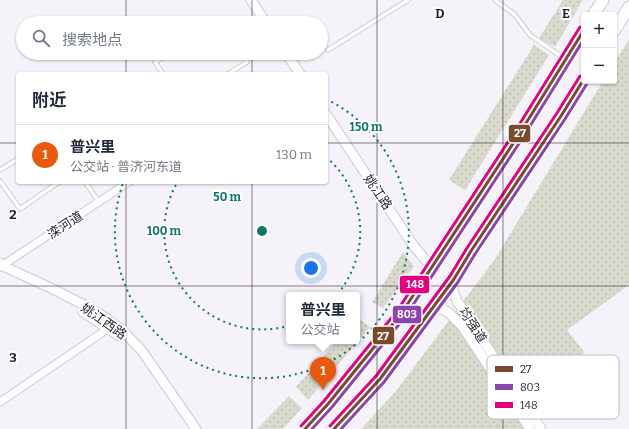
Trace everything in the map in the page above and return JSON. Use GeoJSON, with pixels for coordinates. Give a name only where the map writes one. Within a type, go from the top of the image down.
{"type":"FeatureCollection","features":[{"type":"Feature","properties":{"kind":"main road"},"geometry":{"type":"LineString","coordinates":[[595,12],[603,0]]}},
{"type":"Feature","properties":{"kind":"main road"},"geometry":{"type":"LineString","coordinates":[[617,26],[629,7]]}},
{"type":"Feature","properties":{"kind":"main road"},"geometry":{"type":"LineString","coordinates":[[306,429],[401,314],[581,35]]}},
{"type":"Feature","properties":{"kind":"main road"},"geometry":{"type":"LineString","coordinates":[[334,429],[380,379],[454,279],[581,84]]}},
{"type":"Feature","properties":{"kind":"street"},"geometry":{"type":"LineString","coordinates":[[251,0],[260,16]]}},
{"type":"Feature","properties":{"kind":"street"},"geometry":{"type":"LineString","coordinates":[[290,60],[296,72]]}},
{"type":"Feature","properties":{"kind":"street","name":"姚江路"},"geometry":{"type":"LineString","coordinates":[[328,117],[413,245],[432,268]]}},
{"type":"Feature","properties":{"kind":"street","name":"滦河道"},"geometry":{"type":"LineString","coordinates":[[1,266],[126,184]]}},
{"type":"Feature","properties":{"kind":"street","name":"姚江西路"},"geometry":{"type":"LineString","coordinates":[[1,266],[9,275],[68,303],[88,314],[120,336],[135,352],[188,429]]}},
{"type":"Feature","properties":{"kind":"street","name":"姚江西路"},"geometry":{"type":"LineString","coordinates":[[1,266],[55,290],[86,306],[103,316],[123,331],[142,351],[196,429]]}},
{"type":"Feature","properties":{"kind":"street","name":"均强道"},"geometry":{"type":"LineString","coordinates":[[454,279],[453,290],[457,301],[492,355]]}},
{"type":"Feature","properties":{"kind":"street","name":"均强道"},"geometry":{"type":"LineString","coordinates":[[431,310],[442,309],[449,313],[462,326],[487,364]]}},
{"type":"Feature","properties":{"kind":"street"},"geometry":{"type":"LineString","coordinates":[[0,402],[109,328]]}},
{"type":"Feature","properties":{"kind":"street","name":"均强道"},"geometry":{"type":"LineString","coordinates":[[523,419],[530,429]]}},
{"type":"Feature","properties":{"kind":"street","name":"均强道"},"geometry":{"type":"LineString","coordinates":[[534,419],[541,429]]}},
{"type":"Feature","properties":{"kind":"lane"},"geometry":{"type":"LineString","coordinates":[[328,50],[408,0]]}},
{"type":"Feature","properties":{"kind":"lane"},"geometry":{"type":"LineString","coordinates":[[495,0],[515,15],[530,35],[566,59]]}},
{"type":"Feature","properties":{"kind":"lane"},"geometry":{"type":"LineString","coordinates":[[158,60],[155,62],[162,72]]}},
{"type":"Feature","properties":{"kind":"lane"},"geometry":{"type":"LineString","coordinates":[[231,72],[247,62],[246,60]]}},
{"type":"Feature","properties":{"kind":"lane"},"geometry":{"type":"LineString","coordinates":[[0,170],[16,160]]}},
{"type":"Feature","properties":{"kind":"lane"},"geometry":{"type":"LineString","coordinates":[[0,180],[20,209],[56,184]]}},
{"type":"Feature","properties":{"kind":"lane"},"geometry":{"type":"LineString","coordinates":[[86,184],[99,202]]}},
{"type":"Feature","properties":{"kind":"shaded area"},"geometry":{"type":"Polygon","coordinates":[[[563,0],[583,0],[555,47],[539,38],[563,0]]]}},
{"type":"Feature","properties":{"kind":"shaded area"},"geometry":{"type":"Polygon","coordinates":[[[629,39],[629,285],[567,330],[584,352],[582,355],[487,355],[487,419],[542,419],[536,429],[361,429],[396,391],[495,259],[601,84],[617,84],[617,59],[629,39]]]}},
{"type":"Feature","properties":{"kind":"shaded area"},"geometry":{"type":"Polygon","coordinates":[[[534,45],[549,55],[465,190],[449,180],[534,45]]]}},
{"type":"Feature","properties":{"kind":"shaded area"},"geometry":{"type":"Polygon","coordinates":[[[403,252],[414,266],[383,308],[372,302],[403,252]]]}},
{"type":"Feature","properties":{"kind":"shaded area"},"geometry":{"type":"Polygon","coordinates":[[[360,320],[370,327],[360,339],[360,320]]]}},
{"type":"Feature","properties":{"kind":"shaded area"},"geometry":{"type":"Polygon","coordinates":[[[334,344],[356,344],[308,400],[296,387],[334,344]]]}},
{"type":"Feature","properties":{"kind":"shaded area"},"geometry":{"type":"Polygon","coordinates":[[[289,396],[302,408],[283,429],[257,429],[289,396]]]}},
{"type":"Feature","properties":{"kind":"transit line","name":"148"},"geometry":{"type":"LineString","coordinates":[[301,426],[324,401],[397,311],[514,133],[580,27]]}},
{"type":"Feature","properties":{"kind":"transit line","name":"27"},"geometry":{"type":"LineString","coordinates":[[305,429],[328,404],[401,314],[518,136],[581,35]]}},
{"type":"Feature","properties":{"kind":"transit line","name":"803"},"geometry":{"type":"LineString","coordinates":[[312,429],[332,407],[405,317],[522,139],[581,44]]}},
{"type":"Feature","properties":{"kind":"transit line","name":"148"},"geometry":{"type":"LineString","coordinates":[[330,426],[376,376],[450,276],[580,76]]}},
{"type":"Feature","properties":{"kind":"transit line","name":"27"},"geometry":{"type":"LineString","coordinates":[[334,429],[380,379],[454,279],[581,84]]}},
{"type":"Feature","properties":{"kind":"transit line","name":"803"},"geometry":{"type":"LineString","coordinates":[[341,429],[384,382],[458,282],[587,84]]}},
{"type":"Feature","properties":{"kind":"place","name":"普兴里"},"geometry":{"type":"Point","coordinates":[323,390]}}]}
